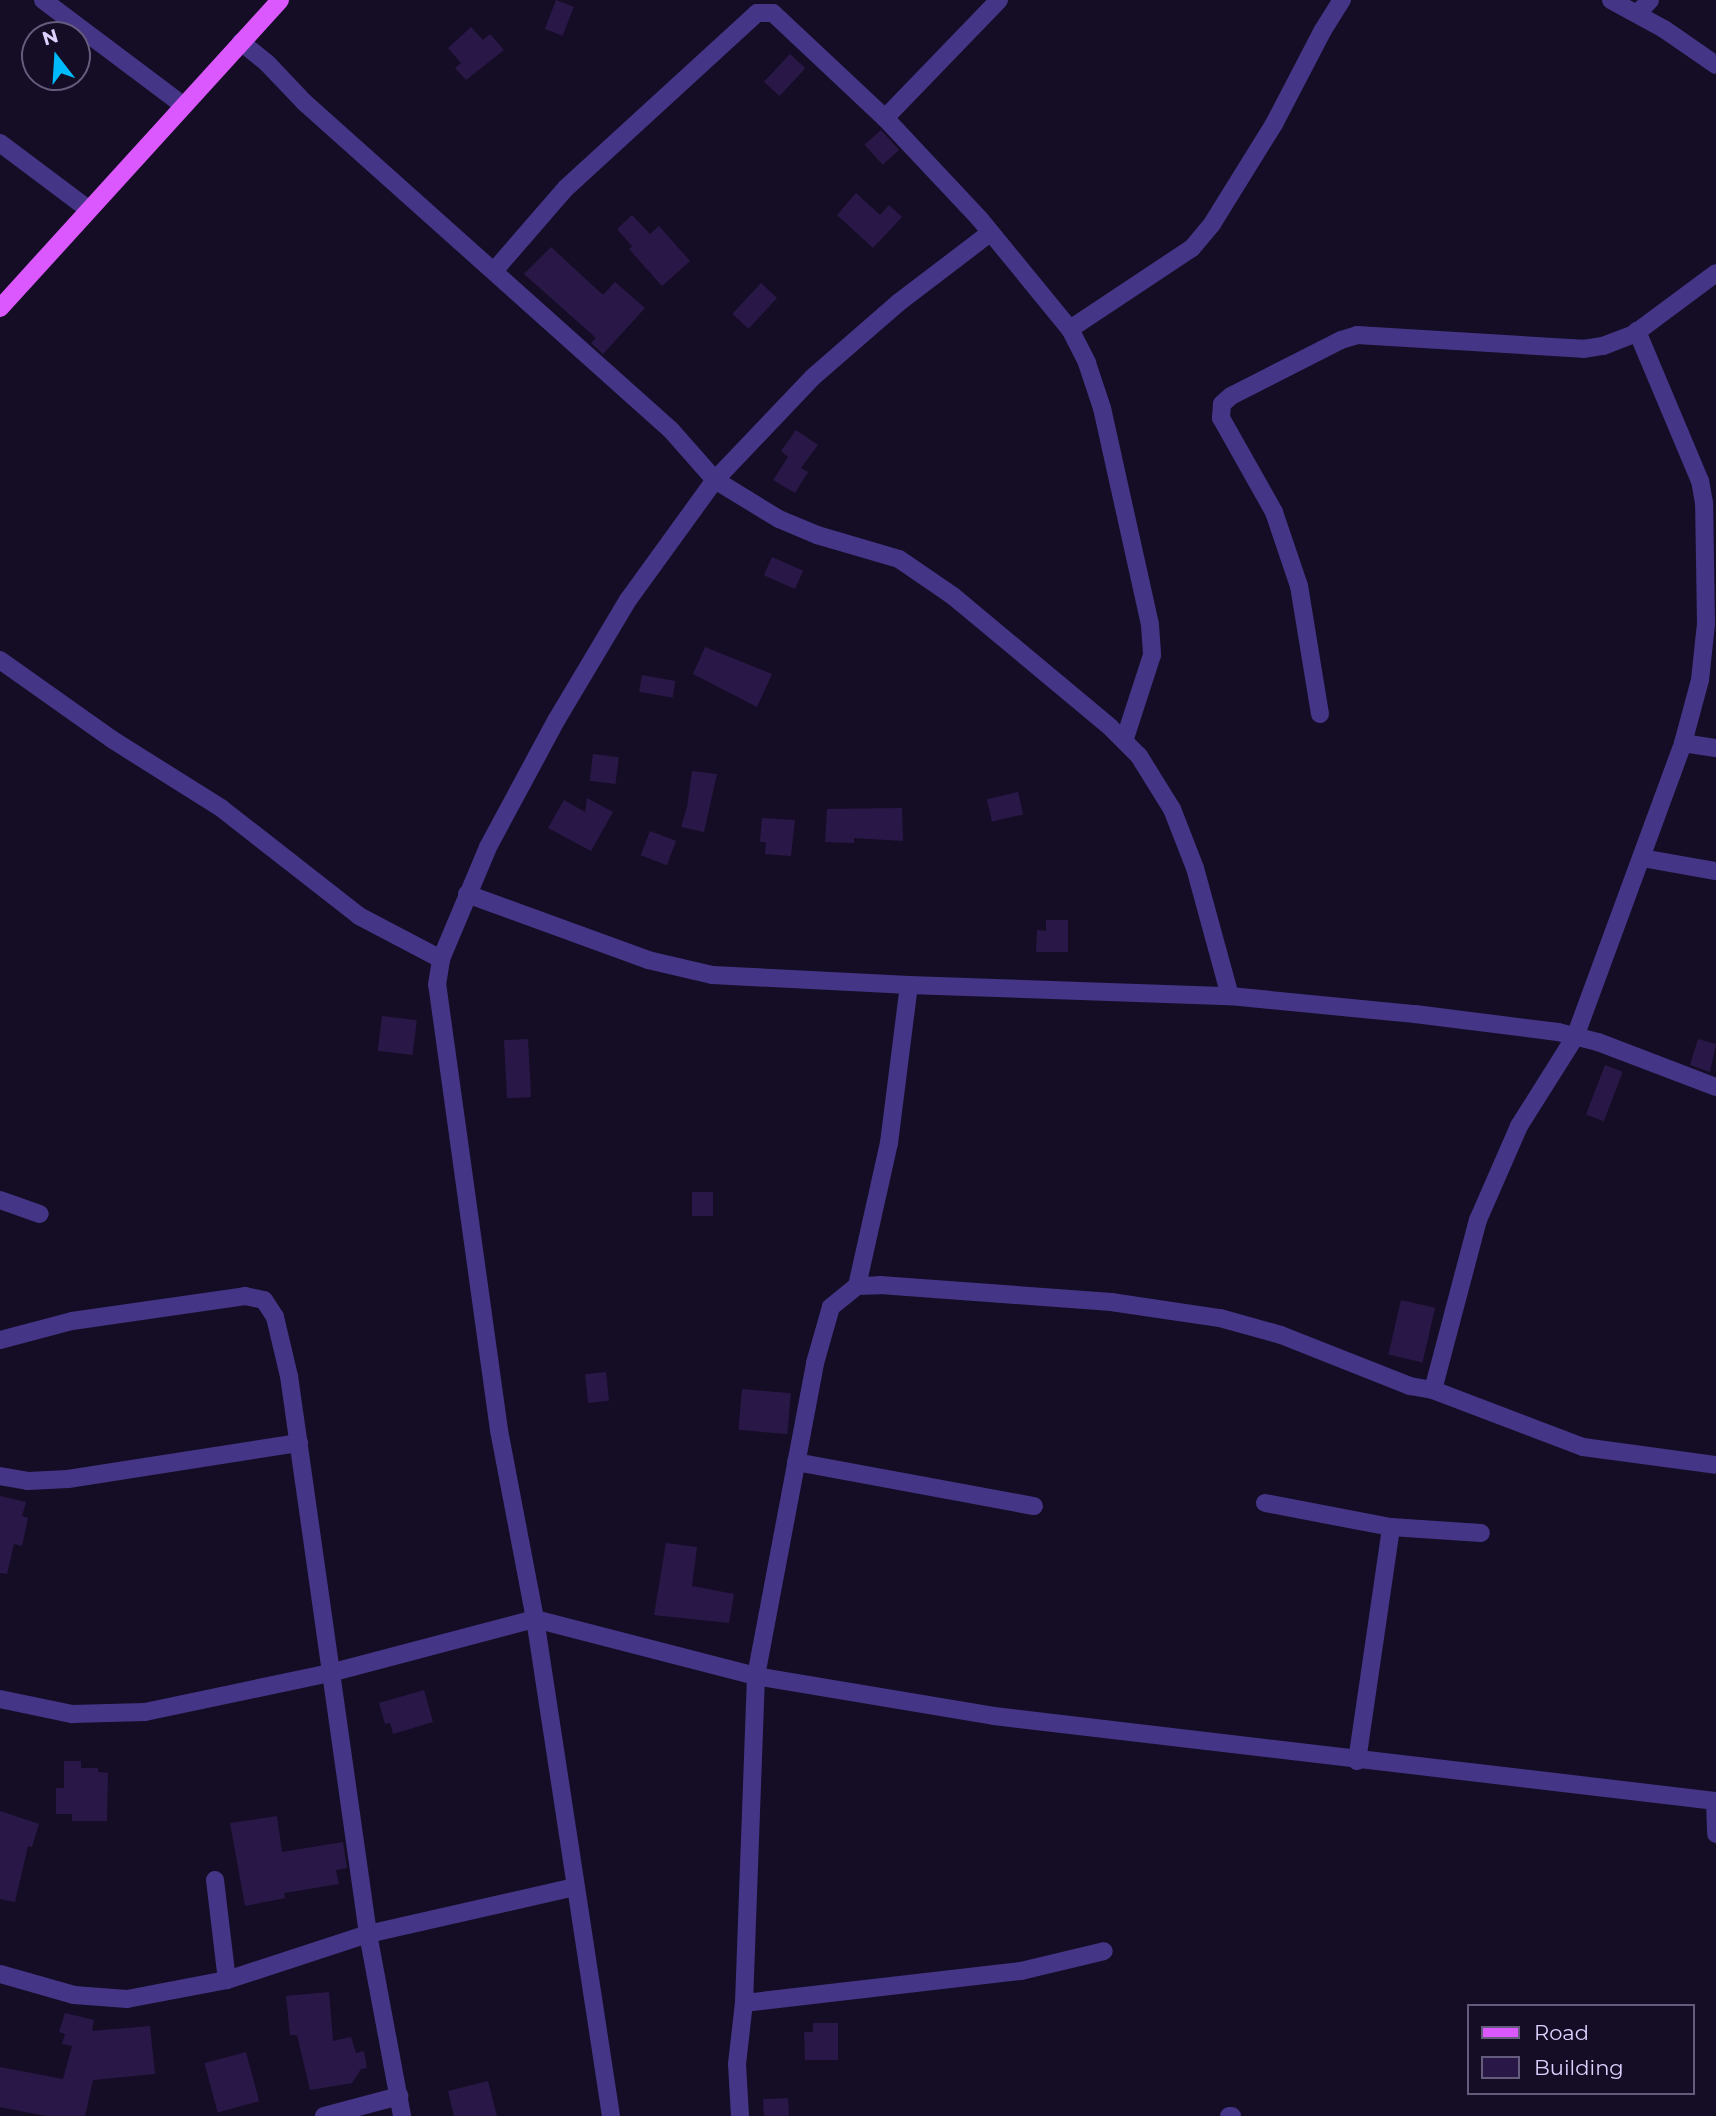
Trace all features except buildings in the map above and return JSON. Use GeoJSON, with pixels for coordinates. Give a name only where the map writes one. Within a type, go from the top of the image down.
{"type":"FeatureCollection","features":[{"type":"Feature","properties":{"kind":"main road"},"geometry":{"type":"LineString","coordinates":[[0,308],[280,0]]}},
{"type":"Feature","properties":{"kind":"street"},"geometry":{"type":"LineString","coordinates":[[43,0],[183,105]]}},
{"type":"Feature","properties":{"kind":"street"},"geometry":{"type":"LineString","coordinates":[[885,118],[999,0]]}},
{"type":"Feature","properties":{"kind":"street"},"geometry":{"type":"LineString","coordinates":[[1070,329],[1192,248],[1212,224],[1274,124],[1323,30],[1342,0]]}},
{"type":"Feature","properties":{"kind":"street"},"geometry":{"type":"LineString","coordinates":[[1611,0],[1716,65]]}},
{"type":"Feature","properties":{"kind":"street"},"geometry":{"type":"LineString","coordinates":[[1637,14],[1650,0]]}},
{"type":"Feature","properties":{"kind":"street"},"geometry":{"type":"LineString","coordinates":[[494,271],[566,188],[757,13],[773,13],[885,118],[990,233],[1070,329],[1087,363],[1102,408],[1150,625],[1152,655],[1124,741]]}},
{"type":"Feature","properties":{"kind":"street"},"geometry":{"type":"LineString","coordinates":[[241,42],[670,429],[715,480],[779,519],[817,535],[899,559],[953,596],[1124,741],[1139,756],[1172,809],[1195,868],[1230,996]]}},
{"type":"Feature","properties":{"kind":"street"},"geometry":{"type":"LineString","coordinates":[[0,143],[88,209]]}},
{"type":"Feature","properties":{"kind":"street"},"geometry":{"type":"LineString","coordinates":[[611,2116],[535,1619],[499,1430],[437,985],[441,959],[488,847],[557,719],[628,600],[715,480],[813,377],[898,303],[990,233]]}},
{"type":"Feature","properties":{"kind":"street"},"geometry":{"type":"LineString","coordinates":[[1321,714],[1299,586],[1274,512],[1221,418],[1222,404],[1231,396],[1341,340],[1357,335],[1583,349],[1603,346],[1637,331],[1716,273]]}},
{"type":"Feature","properties":{"kind":"street"},"geometry":{"type":"LineString","coordinates":[[1433,1390],[1478,1220],[1519,1126],[1575,1037],[1682,743],[1704,656],[1704,503],[1700,481],[1637,331]]}},
{"type":"Feature","properties":{"kind":"street"},"geometry":{"type":"LineString","coordinates":[[0,660],[113,740],[221,808],[359,916],[441,959]]}},
{"type":"Feature","properties":{"kind":"street"},"geometry":{"type":"LineString","coordinates":[[1682,743],[1716,748]]}},
{"type":"Feature","properties":{"kind":"street"},"geometry":{"type":"LineString","coordinates":[[1642,858],[1716,871]]}},
{"type":"Feature","properties":{"kind":"street"},"geometry":{"type":"LineString","coordinates":[[467,894],[674,967],[712,975],[1230,996],[1454,1019],[1558,1032],[1598,1042],[1716,1087]]}},
{"type":"Feature","properties":{"kind":"street"},"geometry":{"type":"LineString","coordinates":[[857,1286],[888,1143],[909,985]]}},
{"type":"Feature","properties":{"kind":"street"},"geometry":{"type":"LineString","coordinates":[[0,1200],[40,1214]]}},
{"type":"Feature","properties":{"kind":"street"},"geometry":{"type":"LineString","coordinates":[[740,2116],[737,2064],[744,2003],[756,1676],[814,1363],[831,1307],[857,1286],[880,1285],[1111,1302],[1220,1318],[1281,1335],[1410,1386],[1433,1390],[1583,1447],[1716,1465]]}},
{"type":"Feature","properties":{"kind":"street"},"geometry":{"type":"LineString","coordinates":[[0,1340],[72,1321],[245,1296],[264,1300],[275,1317],[299,1443],[368,1934],[402,2116]]}},
{"type":"Feature","properties":{"kind":"street"},"geometry":{"type":"LineString","coordinates":[[0,1476],[28,1481],[68,1479],[299,1443]]}},
{"type":"Feature","properties":{"kind":"street"},"geometry":{"type":"LineString","coordinates":[[796,1462],[1034,1506]]}},
{"type":"Feature","properties":{"kind":"street"},"geometry":{"type":"LineString","coordinates":[[1265,1503],[1391,1527],[1482,1534]]}},
{"type":"Feature","properties":{"kind":"street"},"geometry":{"type":"LineString","coordinates":[[1357,1761],[1391,1527]]}},
{"type":"Feature","properties":{"kind":"street"},"geometry":{"type":"LineString","coordinates":[[0,1699],[72,1714],[145,1712],[330,1673],[535,1619],[756,1676],[994,1716],[1357,1761],[1716,1801],[1716,1834]]}},
{"type":"Feature","properties":{"kind":"street"},"geometry":{"type":"LineString","coordinates":[[215,1880],[227,1980]]}},
{"type":"Feature","properties":{"kind":"street"},"geometry":{"type":"LineString","coordinates":[[0,1974],[74,1995],[127,2000],[227,1980],[368,1934],[575,1887]]}},
{"type":"Feature","properties":{"kind":"street"},"geometry":{"type":"LineString","coordinates":[[744,2003],[1021,1971],[1104,1951]]}},
{"type":"Feature","properties":{"kind":"street"},"geometry":{"type":"LineString","coordinates":[[324,2116],[399,2096]]}}]}
